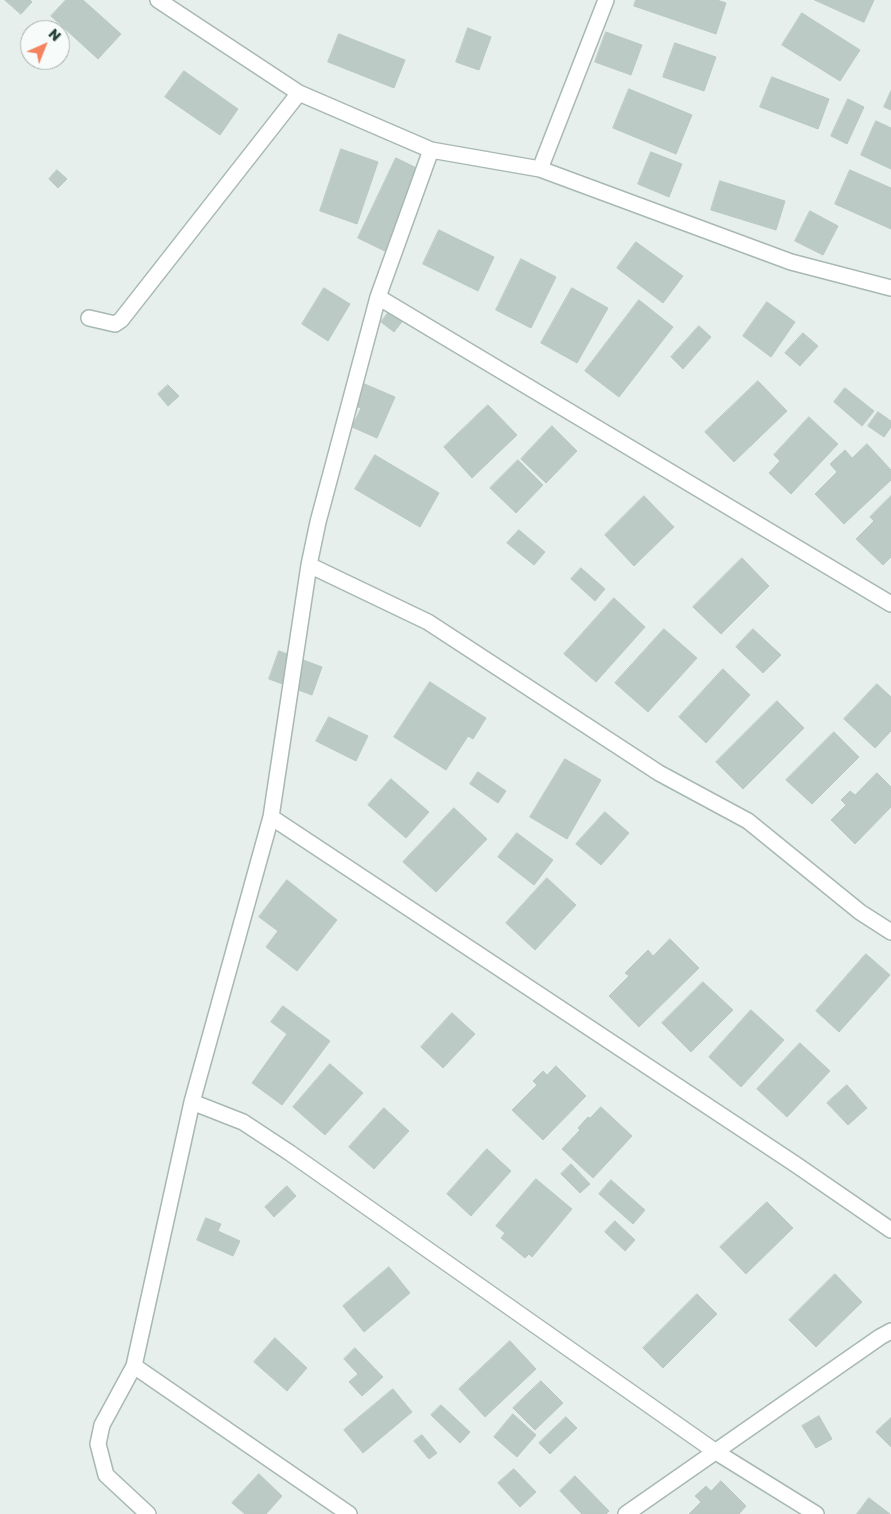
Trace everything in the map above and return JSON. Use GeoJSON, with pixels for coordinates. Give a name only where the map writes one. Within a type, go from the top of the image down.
{"type":"FeatureCollection","features":[{"type":"Feature","properties":{"kind":"street"},"geometry":{"type":"LineString","coordinates":[[158,0],[299,93],[431,150],[540,169],[791,262],[891,288]]}},
{"type":"Feature","properties":{"kind":"street"},"geometry":{"type":"LineString","coordinates":[[540,169],[606,0]]}},
{"type":"Feature","properties":{"kind":"street"},"geometry":{"type":"LineString","coordinates":[[89,318],[114,324],[121,320],[299,93]]}},
{"type":"Feature","properties":{"kind":"street"},"geometry":{"type":"LineString","coordinates":[[148,1514],[106,1475],[98,1444],[102,1425],[134,1366],[192,1102],[271,817],[309,566],[318,522],[378,297],[431,150]]}},
{"type":"Feature","properties":{"kind":"street"},"geometry":{"type":"LineString","coordinates":[[378,297],[891,604]]}},
{"type":"Feature","properties":{"kind":"street"},"geometry":{"type":"LineString","coordinates":[[309,566],[428,622],[660,773],[748,822],[860,912],[891,932]]}},
{"type":"Feature","properties":{"kind":"street"},"geometry":{"type":"LineString","coordinates":[[271,817],[787,1158],[891,1230]]}},
{"type":"Feature","properties":{"kind":"street"},"geometry":{"type":"LineString","coordinates":[[192,1102],[243,1122],[290,1153],[716,1452],[816,1514]]}},
{"type":"Feature","properties":{"kind":"street"},"geometry":{"type":"LineString","coordinates":[[626,1514],[891,1331]]}},
{"type":"Feature","properties":{"kind":"street"},"geometry":{"type":"LineString","coordinates":[[134,1366],[349,1514]]}},
{"type":"Feature","properties":{"kind":"building"},"geometry":{"type":"Polygon","coordinates":[[[5,0],[30,0],[32,2],[21,14],[5,0]]]}},
{"type":"Feature","properties":{"kind":"building"},"geometry":{"type":"Polygon","coordinates":[[[66,0],[83,0],[121,34],[98,59],[70,33],[70,20],[55,20],[51,16],[66,0]]]}},
{"type":"Feature","properties":{"kind":"building"},"geometry":{"type":"Polygon","coordinates":[[[636,0],[717,0],[726,3],[716,34],[634,6],[636,0]]]}},
{"type":"Feature","properties":{"kind":"building"},"geometry":{"type":"Polygon","coordinates":[[[815,0],[874,0],[864,22],[815,0]]]}},
{"type":"Feature","properties":{"kind":"building"},"geometry":{"type":"Polygon","coordinates":[[[802,13],[860,50],[840,81],[782,45],[802,13]]]}},
{"type":"Feature","properties":{"kind":"building"},"geometry":{"type":"Polygon","coordinates":[[[468,28],[491,37],[479,70],[456,62],[468,28]]]}},
{"type":"Feature","properties":{"kind":"building"},"geometry":{"type":"Polygon","coordinates":[[[606,32],[642,45],[631,75],[595,62],[606,32]]]}},
{"type":"Feature","properties":{"kind":"building"},"geometry":{"type":"Polygon","coordinates":[[[339,34],[405,60],[394,88],[328,62],[339,34]]]}},
{"type":"Feature","properties":{"kind":"building"},"geometry":{"type":"Polygon","coordinates":[[[675,43],[716,57],[704,91],[663,77],[675,43]]]}},
{"type":"Feature","properties":{"kind":"building"},"geometry":{"type":"Polygon","coordinates":[[[184,71],[238,109],[220,135],[165,97],[184,71]]]}},
{"type":"Feature","properties":{"kind":"building"},"geometry":{"type":"Polygon","coordinates":[[[772,77],[829,99],[818,129],[760,107],[772,77]]]}},
{"type":"Feature","properties":{"kind":"building"},"geometry":{"type":"Polygon","coordinates":[[[629,89],[692,115],[676,154],[613,128],[629,89]]]}},
{"type":"Feature","properties":{"kind":"building"},"geometry":{"type":"Polygon","coordinates":[[[891,91],[891,110],[884,107],[891,91]]]}},
{"type":"Feature","properties":{"kind":"building"},"geometry":{"type":"Polygon","coordinates":[[[848,99],[864,107],[847,144],[831,136],[848,99]]]}},
{"type":"Feature","properties":{"kind":"building"},"geometry":{"type":"Polygon","coordinates":[[[876,121],[891,128],[891,169],[861,155],[876,121]]]}},
{"type":"Feature","properties":{"kind":"building"},"geometry":{"type":"Polygon","coordinates":[[[341,149],[378,162],[357,224],[320,211],[341,149]]]}},
{"type":"Feature","properties":{"kind":"building"},"geometry":{"type":"Polygon","coordinates":[[[651,152],[682,164],[669,197],[638,184],[651,152]]]}},
{"type":"Feature","properties":{"kind":"building"},"geometry":{"type":"Polygon","coordinates":[[[396,158],[431,175],[393,255],[358,238],[396,158]]]}},
{"type":"Feature","properties":{"kind":"building"},"geometry":{"type":"Polygon","coordinates":[[[57,170],[67,179],[58,188],[49,179],[57,170]]]}},
{"type":"Feature","properties":{"kind":"building"},"geometry":{"type":"Polygon","coordinates":[[[850,170],[891,188],[891,229],[835,204],[850,170]]]}},
{"type":"Feature","properties":{"kind":"building"},"geometry":{"type":"Polygon","coordinates":[[[720,181],[785,201],[776,230],[711,210],[720,181]]]}},
{"type":"Feature","properties":{"kind":"building"},"geometry":{"type":"Polygon","coordinates":[[[810,211],[838,226],[823,255],[795,241],[810,211]]]}},
{"type":"Feature","properties":{"kind":"building"},"geometry":{"type":"Polygon","coordinates":[[[439,230],[494,257],[478,291],[423,264],[439,230]]]}},
{"type":"Feature","properties":{"kind":"building"},"geometry":{"type":"Polygon","coordinates":[[[636,242],[683,276],[663,303],[617,268],[636,242]]]}},
{"type":"Feature","properties":{"kind":"building"},"geometry":{"type":"Polygon","coordinates":[[[521,259],[556,277],[531,328],[496,310],[521,259]]]}},
{"type":"Feature","properties":{"kind":"building"},"geometry":{"type":"Polygon","coordinates":[[[324,288],[350,304],[328,341],[302,324],[324,288]]]}},
{"type":"Feature","properties":{"kind":"building"},"geometry":{"type":"Polygon","coordinates":[[[572,288],[608,308],[577,363],[541,343],[572,288]]]}},
{"type":"Feature","properties":{"kind":"building"},"geometry":{"type":"Polygon","coordinates":[[[639,300],[673,327],[619,397],[585,371],[639,300]]]}},
{"type":"Feature","properties":{"kind":"building"},"geometry":{"type":"Polygon","coordinates":[[[767,302],[795,322],[771,357],[743,336],[767,302]]]}},
{"type":"Feature","properties":{"kind":"building"},"geometry":{"type":"Polygon","coordinates":[[[391,309],[404,319],[394,332],[381,322],[391,309]]]}},
{"type":"Feature","properties":{"kind":"building"},"geometry":{"type":"Polygon","coordinates":[[[699,326],[711,337],[683,369],[671,357],[699,326]]]}},
{"type":"Feature","properties":{"kind":"building"},"geometry":{"type":"Polygon","coordinates":[[[803,333],[818,346],[800,366],[785,353],[803,333]]]}},
{"type":"Feature","properties":{"kind":"building"},"geometry":{"type":"Polygon","coordinates":[[[758,381],[787,411],[734,462],[705,432],[758,381]]]}},
{"type":"Feature","properties":{"kind":"building"},"geometry":{"type":"Polygon","coordinates":[[[360,382],[395,397],[377,438],[352,427],[361,408],[350,404],[360,382]]]}},
{"type":"Feature","properties":{"kind":"building"},"geometry":{"type":"Polygon","coordinates":[[[168,385],[179,396],[168,406],[158,394],[168,385]]]}},
{"type":"Feature","properties":{"kind":"building"},"geometry":{"type":"Polygon","coordinates":[[[845,388],[874,411],[862,426],[834,402],[845,388]]]}},
{"type":"Feature","properties":{"kind":"building"},"geometry":{"type":"Polygon","coordinates":[[[488,405],[517,435],[472,478],[444,447],[488,405]]]}},
{"type":"Feature","properties":{"kind":"building"},"geometry":{"type":"Polygon","coordinates":[[[878,412],[891,421],[891,427],[884,437],[868,426],[878,412]]]}},
{"type":"Feature","properties":{"kind":"building"},"geometry":{"type":"Polygon","coordinates":[[[809,417],[838,444],[791,494],[769,473],[780,461],[774,455],[809,417]]]}},
{"type":"Feature","properties":{"kind":"building"},"geometry":{"type":"Polygon","coordinates":[[[552,426],[577,451],[546,483],[521,459],[552,426]]]}},
{"type":"Feature","properties":{"kind":"building"},"geometry":{"type":"Polygon","coordinates":[[[867,444],[891,470],[891,480],[844,524],[815,494],[837,472],[830,464],[845,450],[852,458],[867,444]]]}},
{"type":"Feature","properties":{"kind":"building"},"geometry":{"type":"Polygon","coordinates":[[[375,455],[439,493],[420,527],[355,489],[375,455]]]}},
{"type":"Feature","properties":{"kind":"building"},"geometry":{"type":"Polygon","coordinates":[[[518,460],[543,485],[516,513],[490,488],[518,460]]]}},
{"type":"Feature","properties":{"kind":"building"},"geometry":{"type":"Polygon","coordinates":[[[644,496],[674,527],[634,566],[605,535],[644,496]]]}},
{"type":"Feature","properties":{"kind":"building"},"geometry":{"type":"Polygon","coordinates":[[[891,496],[891,557],[883,565],[856,539],[874,521],[870,517],[891,496]]]}},
{"type":"Feature","properties":{"kind":"building"},"geometry":{"type":"Polygon","coordinates":[[[519,530],[545,552],[534,565],[507,543],[519,530]]]}},
{"type":"Feature","properties":{"kind":"building"},"geometry":{"type":"Polygon","coordinates":[[[742,558],[769,586],[721,634],[693,607],[742,558]]]}},
{"type":"Feature","properties":{"kind":"building"},"geometry":{"type":"Polygon","coordinates":[[[581,568],[605,589],[595,601],[571,579],[581,568]]]}},
{"type":"Feature","properties":{"kind":"building"},"geometry":{"type":"Polygon","coordinates":[[[614,598],[645,627],[596,682],[564,654],[614,598]]]}},
{"type":"Feature","properties":{"kind":"building"},"geometry":{"type":"Polygon","coordinates":[[[664,629],[697,658],[648,712],[615,683],[664,629]]]}},
{"type":"Feature","properties":{"kind":"building"},"geometry":{"type":"Polygon","coordinates":[[[753,629],[781,655],[763,673],[736,647],[753,629]]]}},
{"type":"Feature","properties":{"kind":"building"},"geometry":{"type":"Polygon","coordinates":[[[279,651],[322,667],[312,695],[269,679],[279,651]]]}},
{"type":"Feature","properties":{"kind":"building"},"geometry":{"type":"Polygon","coordinates":[[[723,669],[750,695],[706,743],[679,717],[723,669]]]}},
{"type":"Feature","properties":{"kind":"building"},"geometry":{"type":"Polygon","coordinates":[[[430,682],[486,718],[473,739],[468,736],[446,770],[394,737],[430,682]]]}},
{"type":"Feature","properties":{"kind":"building"},"geometry":{"type":"Polygon","coordinates":[[[877,684],[891,697],[891,731],[875,748],[844,719],[877,684]]]}},
{"type":"Feature","properties":{"kind":"building"},"geometry":{"type":"Polygon","coordinates":[[[777,701],[804,728],[743,789],[716,762],[777,701]]]}},
{"type":"Feature","properties":{"kind":"building"},"geometry":{"type":"Polygon","coordinates":[[[329,717],[368,736],[356,761],[316,741],[329,717]]]}},
{"type":"Feature","properties":{"kind":"building"},"geometry":{"type":"Polygon","coordinates":[[[834,732],[859,757],[812,804],[786,780],[834,732]]]}},
{"type":"Feature","properties":{"kind":"building"},"geometry":{"type":"Polygon","coordinates":[[[565,759],[601,780],[567,839],[530,817],[565,759]]]}},
{"type":"Feature","properties":{"kind":"building"},"geometry":{"type":"Polygon","coordinates":[[[478,772],[506,791],[498,803],[470,784],[478,772]]]}},
{"type":"Feature","properties":{"kind":"building"},"geometry":{"type":"Polygon","coordinates":[[[877,773],[891,787],[891,807],[855,844],[831,820],[846,805],[841,800],[850,791],[855,795],[877,773]]]}},
{"type":"Feature","properties":{"kind":"building"},"geometry":{"type":"Polygon","coordinates":[[[391,779],[429,812],[406,838],[368,805],[391,779]]]}},
{"type":"Feature","properties":{"kind":"building"},"geometry":{"type":"Polygon","coordinates":[[[454,808],[487,839],[436,892],[403,862],[454,808]]]}},
{"type":"Feature","properties":{"kind":"building"},"geometry":{"type":"Polygon","coordinates":[[[605,812],[629,833],[601,865],[576,844],[605,812]]]}},
{"type":"Feature","properties":{"kind":"building"},"geometry":{"type":"Polygon","coordinates":[[[517,833],[553,860],[534,885],[498,857],[517,833]]]}},
{"type":"Feature","properties":{"kind":"building"},"geometry":{"type":"Polygon","coordinates":[[[547,878],[576,905],[535,950],[506,923],[547,878]]]}},
{"type":"Feature","properties":{"kind":"building"},"geometry":{"type":"Polygon","coordinates":[[[287,880],[337,920],[297,971],[266,947],[278,931],[259,917],[287,880]]]}},
{"type":"Feature","properties":{"kind":"building"},"geometry":{"type":"Polygon","coordinates":[[[670,939],[699,968],[639,1027],[609,996],[629,976],[625,973],[648,950],[653,956],[670,939]]]}},
{"type":"Feature","properties":{"kind":"building"},"geometry":{"type":"Polygon","coordinates":[[[866,954],[890,975],[839,1032],[816,1011],[866,954]]]}},
{"type":"Feature","properties":{"kind":"building"},"geometry":{"type":"Polygon","coordinates":[[[703,982],[733,1010],[691,1052],[662,1023],[703,982]]]}},
{"type":"Feature","properties":{"kind":"building"},"geometry":{"type":"Polygon","coordinates":[[[283,1006],[330,1041],[282,1105],[252,1083],[287,1034],[271,1022],[283,1006]]]}},
{"type":"Feature","properties":{"kind":"building"},"geometry":{"type":"Polygon","coordinates":[[[751,1010],[784,1040],[741,1087],[709,1057],[751,1010]]]}},
{"type":"Feature","properties":{"kind":"building"},"geometry":{"type":"Polygon","coordinates":[[[452,1013],[475,1034],[443,1068],[421,1047],[452,1013]]]}},
{"type":"Feature","properties":{"kind":"building"},"geometry":{"type":"Polygon","coordinates":[[[800,1043],[830,1071],[787,1117],[757,1089],[800,1043]]]}},
{"type":"Feature","properties":{"kind":"building"},"geometry":{"type":"Polygon","coordinates":[[[330,1064],[363,1093],[325,1135],[293,1107],[330,1064]]]}},
{"type":"Feature","properties":{"kind":"building"},"geometry":{"type":"Polygon","coordinates":[[[556,1066],[586,1096],[543,1140],[512,1110],[537,1085],[533,1081],[543,1071],[547,1075],[556,1066]]]}},
{"type":"Feature","properties":{"kind":"building"},"geometry":{"type":"Polygon","coordinates":[[[847,1085],[867,1108],[848,1125],[827,1103],[847,1085]]]}},
{"type":"Feature","properties":{"kind":"building"},"geometry":{"type":"Polygon","coordinates":[[[601,1107],[632,1136],[593,1178],[562,1149],[580,1130],[578,1128],[588,1117],[590,1118],[601,1107]]]}},
{"type":"Feature","properties":{"kind":"building"},"geometry":{"type":"Polygon","coordinates":[[[384,1108],[409,1131],[374,1169],[349,1147],[384,1108]]]}},
{"type":"Feature","properties":{"kind":"building"},"geometry":{"type":"Polygon","coordinates":[[[487,1149],[511,1171],[471,1216],[447,1194],[487,1149]]]}},
{"type":"Feature","properties":{"kind":"building"},"geometry":{"type":"Polygon","coordinates":[[[571,1164],[590,1184],[580,1193],[561,1174],[571,1164]]]}},
{"type":"Feature","properties":{"kind":"building"},"geometry":{"type":"Polygon","coordinates":[[[536,1179],[572,1209],[532,1257],[529,1254],[525,1258],[501,1238],[505,1233],[496,1226],[536,1179]]]}},
{"type":"Feature","properties":{"kind":"building"},"geometry":{"type":"Polygon","coordinates":[[[611,1180],[645,1210],[633,1224],[599,1194],[611,1180]]]}},
{"type":"Feature","properties":{"kind":"building"},"geometry":{"type":"Polygon","coordinates":[[[287,1186],[296,1196],[274,1217],[265,1207],[287,1186]]]}},
{"type":"Feature","properties":{"kind":"building"},"geometry":{"type":"Polygon","coordinates":[[[767,1202],[793,1228],[746,1274],[720,1247],[767,1202]]]}},
{"type":"Feature","properties":{"kind":"building"},"geometry":{"type":"Polygon","coordinates":[[[206,1218],[221,1224],[218,1231],[240,1241],[233,1256],[197,1240],[206,1218]]]}},
{"type":"Feature","properties":{"kind":"building"},"geometry":{"type":"Polygon","coordinates":[[[615,1221],[635,1240],[625,1251],[605,1232],[615,1221]]]}},
{"type":"Feature","properties":{"kind":"building"},"geometry":{"type":"Polygon","coordinates":[[[389,1267],[410,1293],[364,1332],[343,1306],[389,1267]]]}},
{"type":"Feature","properties":{"kind":"building"},"geometry":{"type":"Polygon","coordinates":[[[835,1274],[862,1302],[816,1347],[789,1320],[835,1274]]]}},
{"type":"Feature","properties":{"kind":"building"},"geometry":{"type":"Polygon","coordinates":[[[697,1294],[717,1314],[663,1368],[643,1348],[697,1294]]]}},
{"type":"Feature","properties":{"kind":"building"},"geometry":{"type":"Polygon","coordinates":[[[275,1338],[307,1368],[287,1391],[254,1362],[275,1338]]]}},
{"type":"Feature","properties":{"kind":"building"},"geometry":{"type":"Polygon","coordinates":[[[510,1341],[536,1369],[485,1417],[459,1389],[510,1341]]]}},
{"type":"Feature","properties":{"kind":"building"},"geometry":{"type":"Polygon","coordinates":[[[355,1348],[383,1377],[362,1396],[349,1382],[358,1374],[344,1359],[355,1348]]]}},
{"type":"Feature","properties":{"kind":"building"},"geometry":{"type":"Polygon","coordinates":[[[541,1381],[563,1403],[535,1430],[513,1408],[541,1381]]]}},
{"type":"Feature","properties":{"kind":"building"},"geometry":{"type":"Polygon","coordinates":[[[393,1389],[412,1412],[363,1453],[344,1430],[393,1389]]]}},
{"type":"Feature","properties":{"kind":"building"},"geometry":{"type":"Polygon","coordinates":[[[441,1405],[470,1432],[460,1443],[431,1415],[441,1405]]]}},
{"type":"Feature","properties":{"kind":"building"},"geometry":{"type":"Polygon","coordinates":[[[513,1414],[536,1435],[517,1457],[494,1437],[513,1414]]]}},
{"type":"Feature","properties":{"kind":"building"},"geometry":{"type":"Polygon","coordinates":[[[819,1416],[832,1439],[816,1448],[802,1426],[819,1416]]]}},
{"type":"Feature","properties":{"kind":"building"},"geometry":{"type":"Polygon","coordinates":[[[566,1417],[577,1428],[550,1454],[539,1443],[566,1417]]]}},
{"type":"Feature","properties":{"kind":"building"},"geometry":{"type":"Polygon","coordinates":[[[891,1418],[891,1447],[876,1432],[891,1418]]]}},
{"type":"Feature","properties":{"kind":"building"},"geometry":{"type":"Polygon","coordinates":[[[422,1435],[437,1453],[429,1459],[414,1441],[422,1435]]]}},
{"type":"Feature","properties":{"kind":"building"},"geometry":{"type":"Polygon","coordinates":[[[514,1469],[536,1492],[520,1507],[498,1483],[514,1469]]]}},
{"type":"Feature","properties":{"kind":"building"},"geometry":{"type":"Polygon","coordinates":[[[259,1474],[282,1496],[266,1514],[245,1514],[232,1503],[259,1474]]]}},
{"type":"Feature","properties":{"kind":"building"},"geometry":{"type":"Polygon","coordinates":[[[575,1476],[609,1511],[606,1514],[582,1514],[560,1491],[575,1476]]]}},
{"type":"Feature","properties":{"kind":"building"},"geometry":{"type":"Polygon","coordinates":[[[721,1481],[746,1506],[739,1514],[689,1514],[701,1502],[695,1496],[706,1486],[711,1491],[721,1481]]]}},
{"type":"Feature","properties":{"kind":"building"},"geometry":{"type":"Polygon","coordinates":[[[869,1498],[890,1514],[857,1514],[869,1498]]]}}]}
